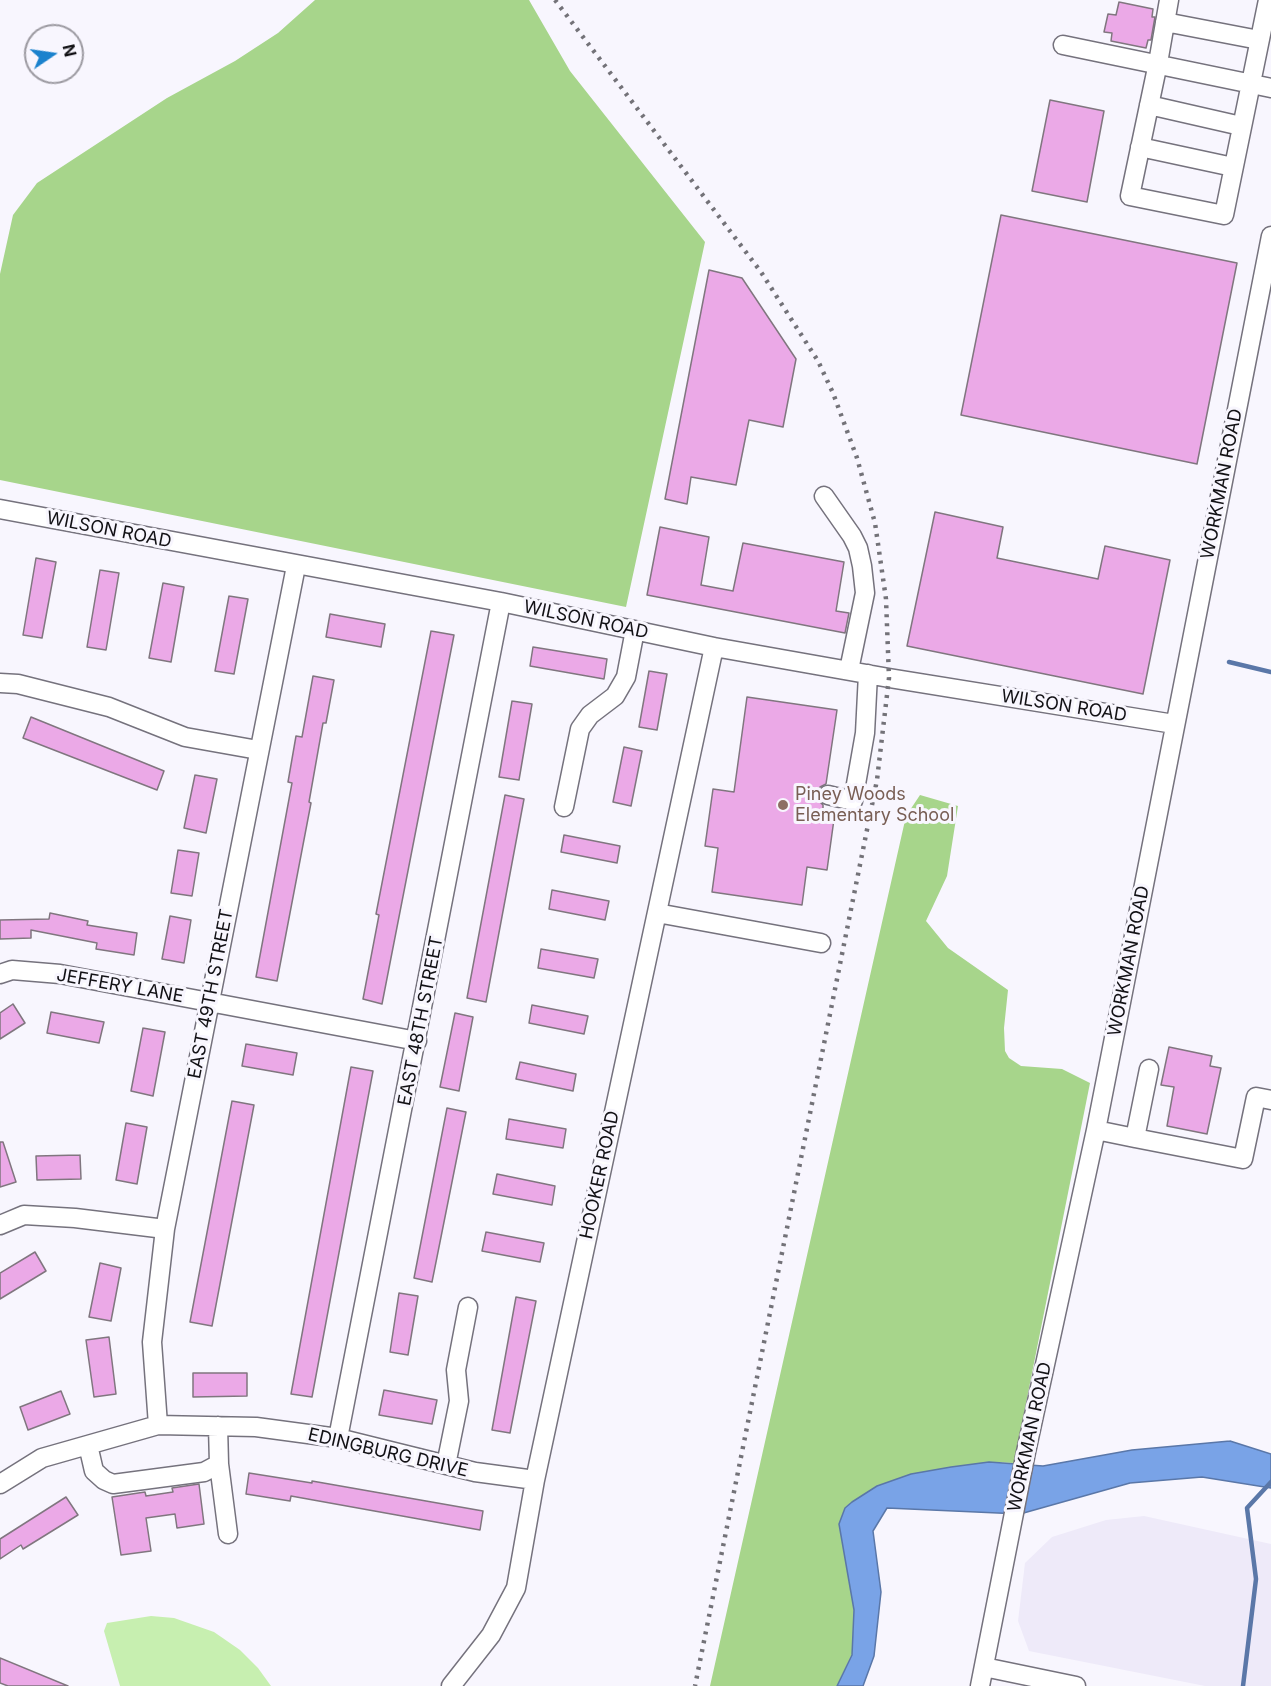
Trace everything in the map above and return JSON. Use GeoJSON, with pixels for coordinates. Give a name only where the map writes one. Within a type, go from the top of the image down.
{"type":"FeatureCollection","features":[{"type":"Feature","properties":{"kind":"street"},"geometry":{"type":"LineString","coordinates":[[1169,0],[1130,196],[1224,214],[1265,1]]}},
{"type":"Feature","properties":{"kind":"street"},"geometry":{"type":"LineString","coordinates":[[1165,22],[1259,40]]}},
{"type":"Feature","properties":{"kind":"street"},"geometry":{"type":"LineString","coordinates":[[1063,45],[1271,88]]}},
{"type":"Feature","properties":{"kind":"street"},"geometry":{"type":"LineString","coordinates":[[1149,105],[1241,126]]}},
{"type":"Feature","properties":{"kind":"street"},"geometry":{"type":"LineString","coordinates":[[1140,147],[1233,167]]}},
{"type":"Feature","properties":{"kind":"street","name":"WORKMAN ROAD"},"geometry":{"type":"LineString","coordinates":[[980,1686],[1026,1452],[1096,1130],[1271,236]]}},
{"type":"Feature","properties":{"kind":"street"},"geometry":{"type":"LineString","coordinates":[[824,496],[852,536],[858,548],[862,566],[865,593],[849,670]]}},
{"type":"Feature","properties":{"kind":"street","name":"WILSON ROAD"},"geometry":{"type":"LineString","coordinates":[[0,508],[296,566],[501,602],[714,646],[868,674],[1174,724]]}},
{"type":"Feature","properties":{"kind":"street","name":"EAST 49TH STREET"},"geometry":{"type":"LineString","coordinates":[[158,1425],[152,1342],[165,1229],[296,566]]}},
{"type":"Feature","properties":{"kind":"street","name":"EAST 48TH STREET"},"geometry":{"type":"LineString","coordinates":[[338,1438],[501,602]]}},
{"type":"Feature","properties":{"kind":"street"},"geometry":{"type":"LineString","coordinates":[[564,807],[580,729],[590,715],[615,696],[626,677],[635,630]]}},
{"type":"Feature","properties":{"kind":"street","name":"HOOKER ROAD"},"geometry":{"type":"LineString","coordinates":[[451,1686],[491,1635],[516,1588],[535,1480],[714,646]]}},
{"type":"Feature","properties":{"kind":"street"},"geometry":{"type":"LineString","coordinates":[[828,795],[853,801],[865,733],[868,674]]}},
{"type":"Feature","properties":{"kind":"street"},"geometry":{"type":"LineString","coordinates":[[0,683],[18,684],[109,707],[185,737],[258,750]]}},
{"type":"Feature","properties":{"kind":"street"},"geometry":{"type":"LineString","coordinates":[[657,913],[821,943]]}},
{"type":"Feature","properties":{"kind":"street","name":"JEFFERY LANE"},"geometry":{"type":"LineString","coordinates":[[0,974],[12,970],[60,974],[417,1041]]}},
{"type":"Feature","properties":{"kind":"street"},"geometry":{"type":"LineString","coordinates":[[1136,1138],[1149,1069]]}},
{"type":"Feature","properties":{"kind":"street"},"geometry":{"type":"LineString","coordinates":[[1096,1130],[1242,1159],[1256,1097],[1271,1100]]}},
{"type":"Feature","properties":{"kind":"street"},"geometry":{"type":"LineString","coordinates":[[0,1225],[24,1215],[75,1218],[165,1229]]}},
{"type":"Feature","properties":{"kind":"street"},"geometry":{"type":"LineString","coordinates":[[446,1465],[459,1401],[456,1370],[468,1306]]}},
{"type":"Feature","properties":{"kind":"street","name":"EDINGBURG DRIVE"},"geometry":{"type":"LineString","coordinates":[[0,1484],[42,1458],[158,1425],[255,1427],[338,1438],[474,1472],[535,1480]]}},
{"type":"Feature","properties":{"kind":"street"},"geometry":{"type":"LineString","coordinates":[[218,1426],[219,1464],[228,1534]]}},
{"type":"Feature","properties":{"kind":"street"},"geometry":{"type":"LineString","coordinates":[[88,1445],[94,1470],[104,1480],[113,1484],[204,1472],[219,1464]]}},
{"type":"Feature","properties":{"kind":"street"},"geometry":{"type":"LineString","coordinates":[[984,1667],[1076,1686]]}},
{"type":"Feature","properties":{"kind":"shaded area"},"geometry":{"type":"Polygon","coordinates":[[[1144,1516],[1271,1544],[1271,1686],[1205,1686],[1029,1651],[1018,1621],[1025,1563],[1052,1537],[1106,1520],[1144,1516]]]}},
{"type":"Feature","properties":{"kind":"green space"},"geometry":{"type":"Polygon","coordinates":[[[315,0],[529,0],[570,71],[705,242],[626,607],[0,480],[0,274],[13,215],[37,183],[167,98],[235,61],[278,33],[315,0]]]}},
{"type":"Feature","properties":{"kind":"green space"},"geometry":{"type":"Polygon","coordinates":[[[920,795],[958,806],[947,876],[926,921],[948,948],[1008,990],[1004,1028],[1005,1051],[1009,1058],[1021,1066],[1062,1069],[1090,1083],[1014,1463],[989,1462],[911,1474],[877,1486],[845,1508],[839,1524],[854,1610],[852,1654],[837,1686],[710,1686],[906,816],[920,795]]]}},
{"type":"Feature","properties":{"kind":"green space"},"geometry":{"type":"Polygon","coordinates":[[[151,1616],[174,1618],[214,1632],[240,1650],[258,1668],[271,1686],[120,1686],[104,1631],[107,1623],[151,1616]]]}},
{"type":"Feature","properties":{"kind":"water"},"geometry":{"type":"Polygon","coordinates":[[[1230,1441],[1271,1454],[1271,1488],[1202,1477],[1130,1483],[1020,1514],[887,1508],[873,1531],[881,1592],[874,1656],[863,1686],[837,1686],[852,1655],[854,1610],[839,1524],[845,1508],[877,1486],[911,1474],[989,1462],[1043,1466],[1132,1450],[1230,1441]]]}},
{"type":"Feature","properties":{"kind":"building"},"geometry":{"type":"Polygon","coordinates":[[[1119,2],[1153,9],[1152,17],[1155,17],[1151,40],[1148,40],[1146,48],[1111,41],[1112,33],[1104,32],[1108,14],[1116,15],[1119,2]]]}},
{"type":"Feature","properties":{"kind":"building"},"geometry":{"type":"Polygon","coordinates":[[[1050,100],[1104,111],[1087,202],[1032,191],[1050,100]]]}},
{"type":"Feature","properties":{"kind":"building"},"geometry":{"type":"Polygon","coordinates":[[[1001,215],[1237,263],[1197,464],[961,415],[1001,215]]]}},
{"type":"Feature","properties":{"kind":"building"},"geometry":{"type":"Polygon","coordinates":[[[709,270],[742,278],[796,359],[783,427],[749,420],[736,485],[691,477],[687,504],[665,499],[709,270]]]}},
{"type":"Feature","properties":{"kind":"building"},"geometry":{"type":"Polygon","coordinates":[[[935,512],[1003,527],[997,558],[1098,579],[1105,546],[1170,560],[1143,694],[907,646],[935,512]]]}},
{"type":"Feature","properties":{"kind":"building"},"geometry":{"type":"Polygon","coordinates":[[[660,527],[709,537],[701,585],[733,591],[743,543],[844,562],[836,611],[849,613],[845,633],[647,595],[660,527]]]}},
{"type":"Feature","properties":{"kind":"building"},"geometry":{"type":"Polygon","coordinates":[[[36,558],[56,562],[42,638],[23,635],[36,558]]]}},
{"type":"Feature","properties":{"kind":"building"},"geometry":{"type":"Polygon","coordinates":[[[100,570],[119,573],[106,650],[87,647],[100,570]]]}},
{"type":"Feature","properties":{"kind":"building"},"geometry":{"type":"Polygon","coordinates":[[[163,583],[184,587],[171,662],[149,658],[163,583]]]}},
{"type":"Feature","properties":{"kind":"building"},"geometry":{"type":"Polygon","coordinates":[[[229,596],[248,599],[234,674],[215,671],[229,596]]]}},
{"type":"Feature","properties":{"kind":"building"},"geometry":{"type":"Polygon","coordinates":[[[330,614],[385,624],[381,647],[326,637],[330,614]]]}},
{"type":"Feature","properties":{"kind":"building"},"geometry":{"type":"Polygon","coordinates":[[[431,631],[454,635],[382,1004],[363,999],[379,915],[376,914],[431,631]]]}},
{"type":"Feature","properties":{"kind":"building"},"geometry":{"type":"Polygon","coordinates":[[[533,647],[607,659],[604,679],[530,666],[533,647]]]}},
{"type":"Feature","properties":{"kind":"building"},"geometry":{"type":"Polygon","coordinates":[[[649,671],[667,674],[657,730],[639,727],[649,671]]]}},
{"type":"Feature","properties":{"kind":"building"},"geometry":{"type":"Polygon","coordinates":[[[313,676],[334,680],[326,723],[323,723],[309,802],[311,803],[277,981],[256,977],[292,783],[288,782],[296,736],[302,737],[313,676]]]}},
{"type":"Feature","properties":{"kind":"building"},"geometry":{"type":"Polygon","coordinates":[[[747,697],[837,710],[826,784],[820,787],[817,793],[817,799],[823,805],[823,810],[835,812],[827,870],[807,867],[802,905],[712,892],[718,848],[705,846],[713,789],[734,792],[747,697]]]}},
{"type":"Feature","properties":{"kind":"building"},"geometry":{"type":"Polygon","coordinates":[[[512,701],[532,704],[519,780],[499,777],[512,701]]]}},
{"type":"Feature","properties":{"kind":"building"},"geometry":{"type":"Polygon","coordinates":[[[31,717],[164,771],[157,790],[23,738],[31,717]]]}},
{"type":"Feature","properties":{"kind":"building"},"geometry":{"type":"Polygon","coordinates":[[[624,747],[642,751],[631,806],[613,802],[624,747]]]}},
{"type":"Feature","properties":{"kind":"building"},"geometry":{"type":"Polygon","coordinates":[[[195,775],[217,779],[206,833],[184,828],[195,775]]]}},
{"type":"Feature","properties":{"kind":"building"},"geometry":{"type":"Polygon","coordinates":[[[505,795],[524,799],[486,1002],[467,998],[505,795]]]}},
{"type":"Feature","properties":{"kind":"building"},"geometry":{"type":"Polygon","coordinates":[[[564,835],[620,846],[617,863],[561,852],[564,835]]]}},
{"type":"Feature","properties":{"kind":"building"},"geometry":{"type":"Polygon","coordinates":[[[178,850],[199,853],[192,896],[171,893],[178,850]]]}},
{"type":"Feature","properties":{"kind":"building"},"geometry":{"type":"Polygon","coordinates":[[[552,890],[609,901],[605,920],[549,909],[552,890]]]}},
{"type":"Feature","properties":{"kind":"building"},"geometry":{"type":"Polygon","coordinates":[[[50,913],[88,921],[87,925],[137,933],[134,955],[96,949],[97,943],[31,930],[31,938],[0,939],[0,920],[49,919],[50,913]]]}},
{"type":"Feature","properties":{"kind":"building"},"geometry":{"type":"Polygon","coordinates":[[[170,916],[191,920],[184,963],[162,959],[170,916]]]}},
{"type":"Feature","properties":{"kind":"building"},"geometry":{"type":"Polygon","coordinates":[[[541,949],[598,959],[594,978],[538,968],[541,949]]]}},
{"type":"Feature","properties":{"kind":"building"},"geometry":{"type":"Polygon","coordinates":[[[13,1004],[25,1023],[0,1039],[0,1013],[13,1004]]]}},
{"type":"Feature","properties":{"kind":"building"},"geometry":{"type":"Polygon","coordinates":[[[532,1005],[588,1016],[584,1034],[529,1023],[532,1005]]]}},
{"type":"Feature","properties":{"kind":"building"},"geometry":{"type":"Polygon","coordinates":[[[51,1012],[104,1022],[99,1043],[47,1033],[51,1012]]]}},
{"type":"Feature","properties":{"kind":"building"},"geometry":{"type":"Polygon","coordinates":[[[455,1013],[473,1017],[459,1091],[440,1087],[455,1013]]]}},
{"type":"Feature","properties":{"kind":"building"},"geometry":{"type":"Polygon","coordinates":[[[143,1028],[165,1032],[153,1096],[131,1091],[143,1028]]]}},
{"type":"Feature","properties":{"kind":"building"},"geometry":{"type":"Polygon","coordinates":[[[246,1044],[297,1053],[293,1075],[242,1066],[246,1044]]]}},
{"type":"Feature","properties":{"kind":"building"},"geometry":{"type":"Polygon","coordinates":[[[1169,1047],[1212,1056],[1210,1066],[1221,1068],[1207,1134],[1167,1126],[1174,1087],[1161,1085],[1169,1047]]]}},
{"type":"Feature","properties":{"kind":"building"},"geometry":{"type":"Polygon","coordinates":[[[520,1062],[576,1074],[573,1091],[516,1079],[520,1062]]]}},
{"type":"Feature","properties":{"kind":"building"},"geometry":{"type":"Polygon","coordinates":[[[351,1067],[373,1071],[312,1397],[291,1394],[351,1067]]]}},
{"type":"Feature","properties":{"kind":"building"},"geometry":{"type":"Polygon","coordinates":[[[232,1101],[254,1105],[212,1326],[190,1322],[232,1101]]]}},
{"type":"Feature","properties":{"kind":"building"},"geometry":{"type":"Polygon","coordinates":[[[447,1108],[466,1112],[432,1282],[414,1278],[447,1108]]]}},
{"type":"Feature","properties":{"kind":"building"},"geometry":{"type":"Polygon","coordinates":[[[509,1119],[566,1129],[563,1148],[506,1139],[509,1119]]]}},
{"type":"Feature","properties":{"kind":"building"},"geometry":{"type":"Polygon","coordinates":[[[126,1123],[147,1127],[137,1184],[116,1180],[126,1123]]]}},
{"type":"Feature","properties":{"kind":"building"},"geometry":{"type":"Polygon","coordinates":[[[0,1142],[3,1142],[16,1182],[0,1187],[0,1142]]]}},
{"type":"Feature","properties":{"kind":"building"},"geometry":{"type":"Polygon","coordinates":[[[80,1155],[81,1179],[37,1180],[36,1156],[80,1155]]]}},
{"type":"Feature","properties":{"kind":"building"},"geometry":{"type":"Polygon","coordinates":[[[497,1174],[555,1186],[552,1205],[493,1194],[497,1174]]]}},
{"type":"Feature","properties":{"kind":"building"},"geometry":{"type":"Polygon","coordinates":[[[486,1232],[544,1243],[540,1262],[482,1251],[486,1232]]]}},
{"type":"Feature","properties":{"kind":"building"},"geometry":{"type":"Polygon","coordinates":[[[35,1252],[46,1271],[0,1299],[0,1273],[35,1252]]]}},
{"type":"Feature","properties":{"kind":"building"},"geometry":{"type":"Polygon","coordinates":[[[100,1263],[121,1268],[111,1321],[89,1317],[100,1263]]]}},
{"type":"Feature","properties":{"kind":"building"},"geometry":{"type":"Polygon","coordinates":[[[399,1293],[418,1296],[408,1355],[390,1352],[399,1293]]]}},
{"type":"Feature","properties":{"kind":"building"},"geometry":{"type":"Polygon","coordinates":[[[516,1297],[536,1301],[510,1433],[492,1430],[516,1297]]]}},
{"type":"Feature","properties":{"kind":"building"},"geometry":{"type":"Polygon","coordinates":[[[109,1337],[116,1394],[94,1397],[86,1340],[109,1337]]]}},
{"type":"Feature","properties":{"kind":"building"},"geometry":{"type":"Polygon","coordinates":[[[193,1373],[247,1373],[247,1396],[193,1397],[193,1373]]]}},
{"type":"Feature","properties":{"kind":"building"},"geometry":{"type":"Polygon","coordinates":[[[384,1390],[437,1400],[432,1424],[379,1415],[384,1390]]]}},
{"type":"Feature","properties":{"kind":"building"},"geometry":{"type":"Polygon","coordinates":[[[61,1391],[70,1414],[28,1430],[20,1407],[61,1391]]]}},
{"type":"Feature","properties":{"kind":"building"},"geometry":{"type":"Polygon","coordinates":[[[249,1473],[312,1483],[312,1481],[483,1511],[480,1530],[291,1496],[290,1501],[246,1494],[249,1473]]]}},
{"type":"Feature","properties":{"kind":"building"},"geometry":{"type":"Polygon","coordinates":[[[199,1484],[204,1524],[177,1528],[175,1514],[146,1518],[151,1551],[121,1555],[112,1497],[145,1492],[146,1496],[173,1492],[172,1488],[199,1484]]]}},
{"type":"Feature","properties":{"kind":"building"},"geometry":{"type":"Polygon","coordinates":[[[66,1497],[78,1515],[23,1549],[21,1545],[0,1559],[0,1539],[66,1497]]]}},
{"type":"Feature","properties":{"kind":"building"},"geometry":{"type":"Polygon","coordinates":[[[0,1658],[68,1686],[8,1686],[0,1683],[0,1658]]]}},
{"type":"Feature","properties":{"kind":"waterway"},"geometry":{"type":"LineString","coordinates":[[1229,662],[1271,672]]}},
{"type":"Feature","properties":{"kind":"waterway"},"geometry":{"type":"LineString","coordinates":[[1243,1686],[1256,1579],[1247,1508],[1271,1482]]}},
{"type":"Feature","properties":{"kind":"railway"},"geometry":{"type":"LineString","coordinates":[[555,0],[761,272],[818,361],[833,393],[857,458],[875,523],[886,599],[889,678],[877,780],[695,1686]]}},
{"type":"Feature","properties":{"kind":"place","name":"Piney Woods Elementary School"},"geometry":{"type":"Point","coordinates":[783,805]}}]}
